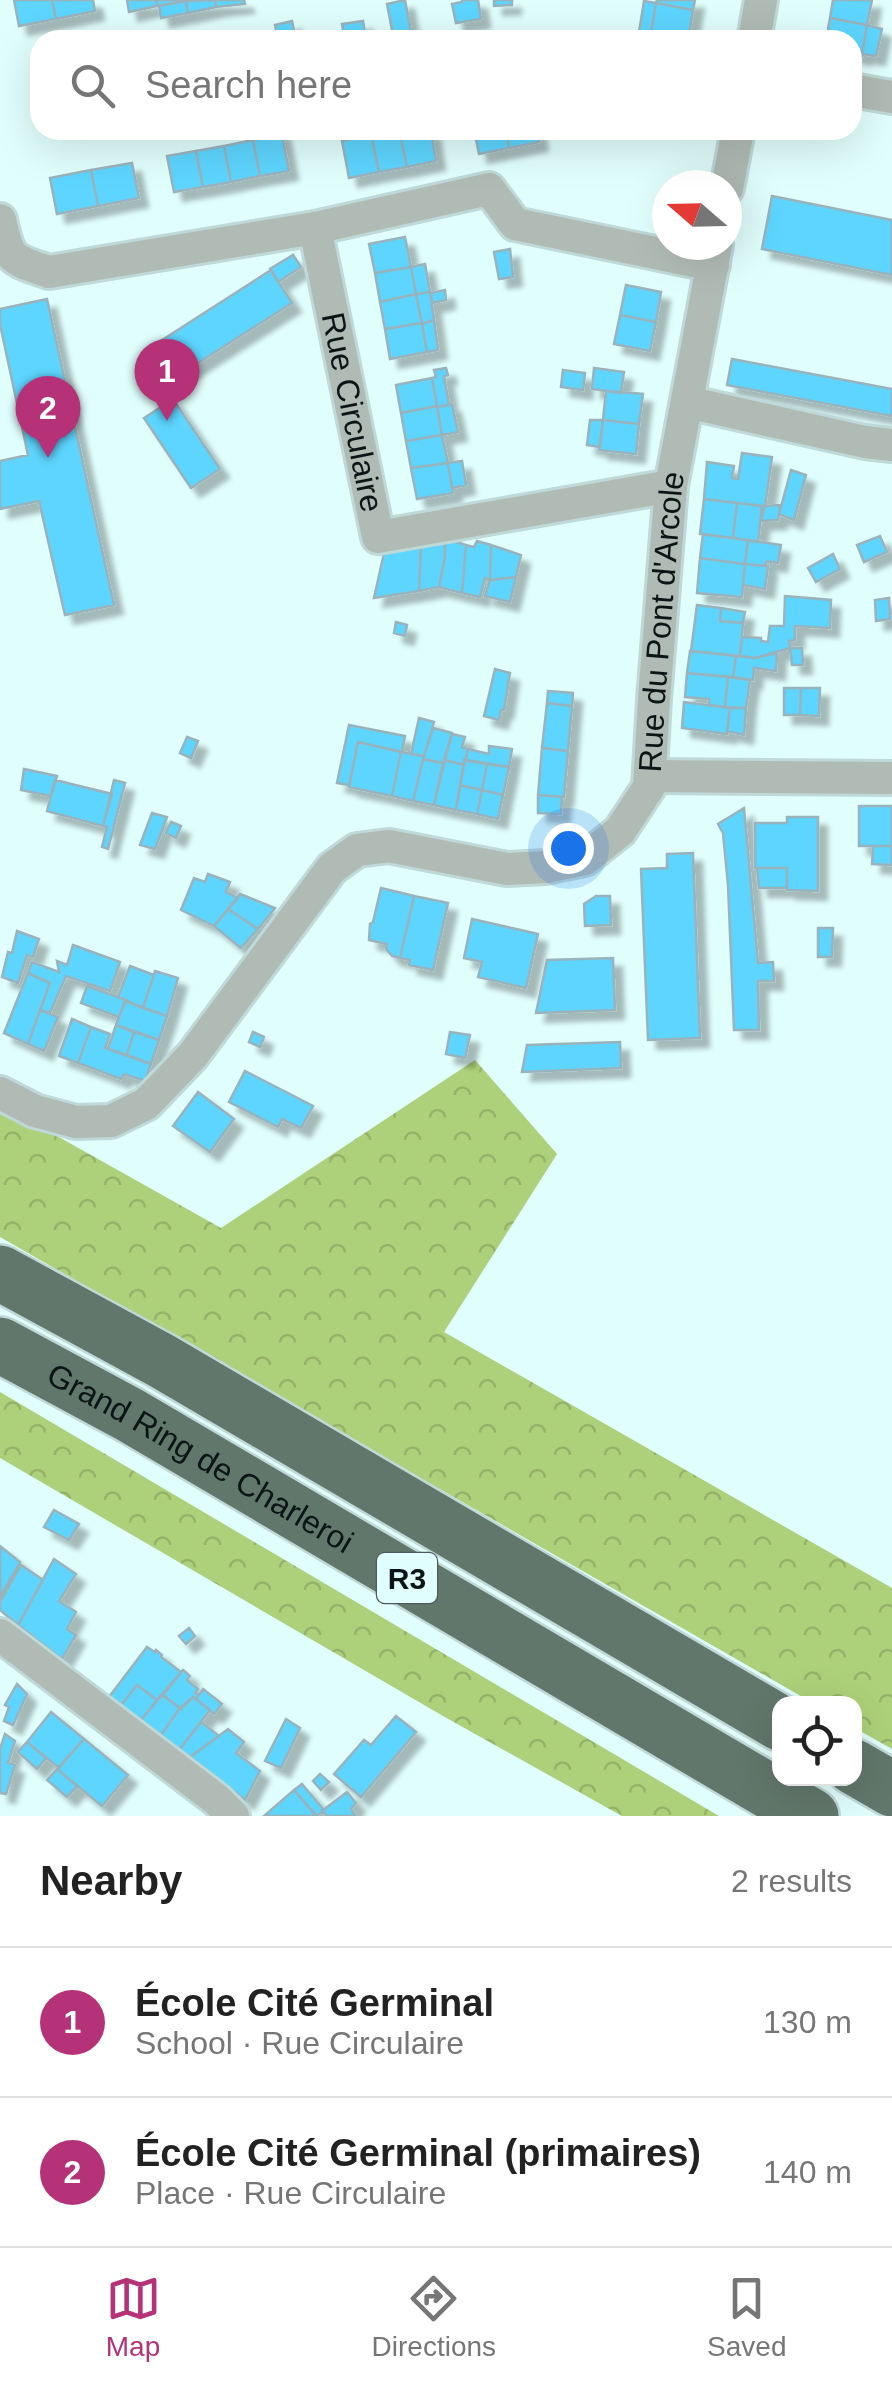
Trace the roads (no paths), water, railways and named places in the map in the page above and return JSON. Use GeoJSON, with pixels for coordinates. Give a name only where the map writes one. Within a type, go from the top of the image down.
{"type":"FeatureCollection","features":[{"type":"Feature","properties":{"kind":"highway","name":"Grand Ring de Charleroi"},"geometry":{"type":"LineString","coordinates":[[0,1273],[162,1361],[772,1718]]}},
{"type":"Feature","properties":{"kind":"highway","name":"Grand Ring de Charleroi"},"geometry":{"type":"LineString","coordinates":[[0,1345],[130,1415],[811,1816]]}},
{"type":"Feature","properties":{"kind":"highway"},"geometry":{"type":"LineString","coordinates":[[862,1772],[892,1789]]}},
{"type":"Feature","properties":{"kind":"street"},"geometry":{"type":"LineString","coordinates":[[756,30],[761,0]]}},
{"type":"Feature","properties":{"kind":"street"},"geometry":{"type":"LineString","coordinates":[[862,92],[892,97]]}},
{"type":"Feature","properties":{"kind":"street"},"geometry":{"type":"LineString","coordinates":[[730,170],[736,140]]}},
{"type":"Feature","properties":{"kind":"street"},"geometry":{"type":"LineString","coordinates":[[0,220],[5,244],[16,261],[49,272],[314,228],[489,190],[515,224],[652,245]]}},
{"type":"Feature","properties":{"kind":"street","name":"Rue Circulaire"},"geometry":{"type":"LineString","coordinates":[[314,228],[378,536],[671,486]]}},
{"type":"Feature","properties":{"kind":"street","name":"Rue du Pont d'Arcole"},"geometry":{"type":"LineString","coordinates":[[0,1093],[35,1111],[76,1122],[111,1121],[146,1104],[193,1055],[332,868],[357,850],[388,846],[507,869],[546,867],[585,859],[620,831],[650,786],[671,486],[713,260]]}},
{"type":"Feature","properties":{"kind":"street"},"geometry":{"type":"LineString","coordinates":[[687,402],[892,445]]}},
{"type":"Feature","properties":{"kind":"street"},"geometry":{"type":"LineString","coordinates":[[650,776],[892,778]]}},
{"type":"Feature","properties":{"kind":"street"},"geometry":{"type":"LineString","coordinates":[[0,1635],[233,1816]]}},
{"type":"Feature","properties":{"kind":"place","name":"École Cité Germinal"},"geometry":{"type":"Point","coordinates":[167,421]}},
{"type":"Feature","properties":{"kind":"place","name":"École Cité Germinal (primaires)"},"geometry":{"type":"Point","coordinates":[48,458]}}]}
